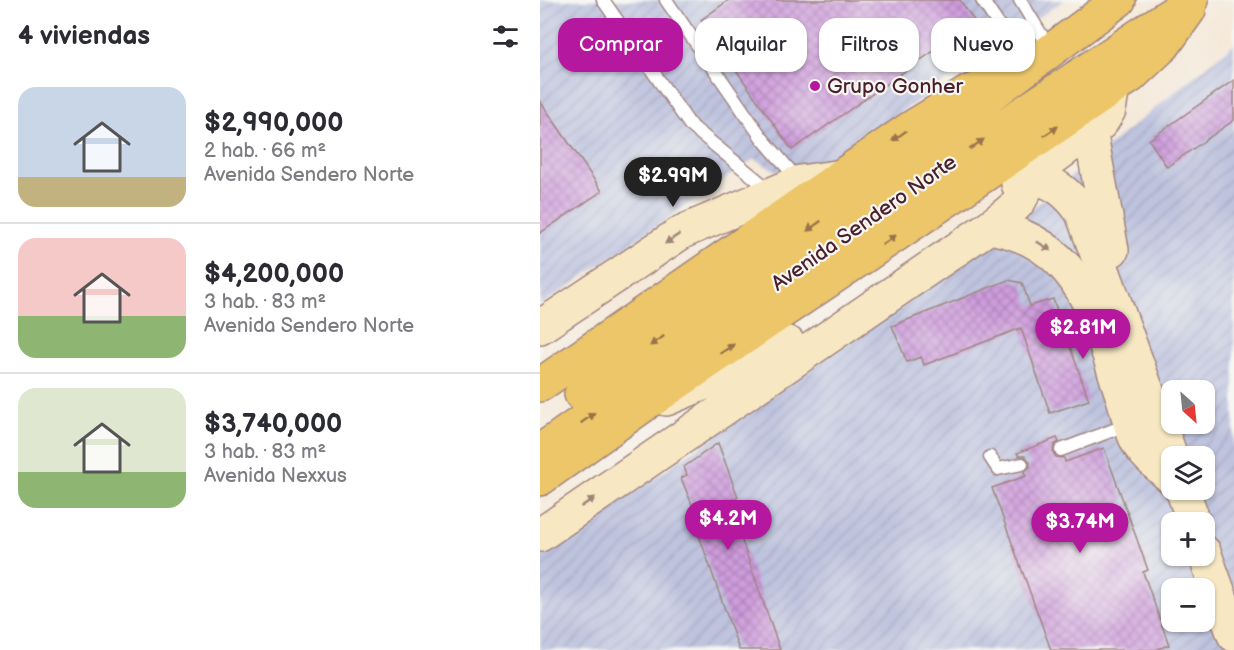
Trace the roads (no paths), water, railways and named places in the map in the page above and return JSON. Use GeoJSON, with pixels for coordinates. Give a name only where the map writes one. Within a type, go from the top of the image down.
{"type":"FeatureCollection","features":[{"type":"Feature","properties":{"kind":"main road","name":"Avenida Sendero Norte"},"geometry":{"type":"LineString","coordinates":[[1035,61],[1119,0]]}},
{"type":"Feature","properties":{"kind":"main road"},"geometry":{"type":"LineString","coordinates":[[540,479],[644,405],[1113,88],[1152,58],[1194,0]]}},
{"type":"Feature","properties":{"kind":"main road","name":"Avenida Sendero Norte"},"geometry":{"type":"LineString","coordinates":[[540,423],[921,166],[1071,79],[1194,0]]}},
{"type":"Feature","properties":{"kind":"main road"},"geometry":{"type":"LineString","coordinates":[[540,384],[726,256],[794,195],[843,176],[909,129],[969,92],[1012,72]]}},
{"type":"Feature","properties":{"kind":"main road","name":"Avenida Sendero Norte"},"geometry":{"type":"LineString","coordinates":[[540,451],[921,166],[1023,72]]}},
{"type":"Feature","properties":{"kind":"street"},"geometry":{"type":"LineString","coordinates":[[644,405],[674,396],[729,373],[799,337],[1030,176],[1090,130],[1105,118],[1113,88]]}},
{"type":"Feature","properties":{"kind":"street"},"geometry":{"type":"LineString","coordinates":[[1090,130],[1144,419],[1140,448],[1161,468]]}},
{"type":"Feature","properties":{"kind":"street"},"geometry":{"type":"LineString","coordinates":[[540,535],[1017,207],[1030,176]]}},
{"type":"Feature","properties":{"kind":"street"},"geometry":{"type":"LineString","coordinates":[[1030,176],[1048,181],[1065,191],[1082,213],[1126,332]]}},
{"type":"Feature","properties":{"kind":"street"},"geometry":{"type":"LineString","coordinates":[[540,327],[682,232],[794,195]]}},
{"type":"Feature","properties":{"kind":"street"},"geometry":{"type":"LineString","coordinates":[[989,227],[1024,235],[1047,248],[1071,270],[1090,304],[1144,419],[1163,446]]}},
{"type":"Feature","properties":{"kind":"street"},"geometry":{"type":"LineString","coordinates":[[1209,566],[1234,635]]}},
{"type":"Feature","properties":{"kind":"lane"},"geometry":{"type":"LineString","coordinates":[[603,0],[690,125],[794,195]]}},
{"type":"Feature","properties":{"kind":"lane"},"geometry":{"type":"LineString","coordinates":[[666,0],[762,138],[794,195]]}},
{"type":"Feature","properties":{"kind":"lane"},"geometry":{"type":"LineString","coordinates":[[982,0],[997,18]]}},
{"type":"Feature","properties":{"kind":"lane"},"geometry":{"type":"LineString","coordinates":[[1020,0],[1024,18]]}},
{"type":"Feature","properties":{"kind":"lane"},"geometry":{"type":"LineString","coordinates":[[1061,450],[1144,419]]}},
{"type":"Feature","properties":{"kind":"lane"},"geometry":{"type":"LineString","coordinates":[[990,457],[998,470],[1022,464]]}},
{"type":"Feature","properties":{"kind":"place","name":"Grupo Gonher"},"geometry":{"type":"Point","coordinates":[815,86]}}]}
